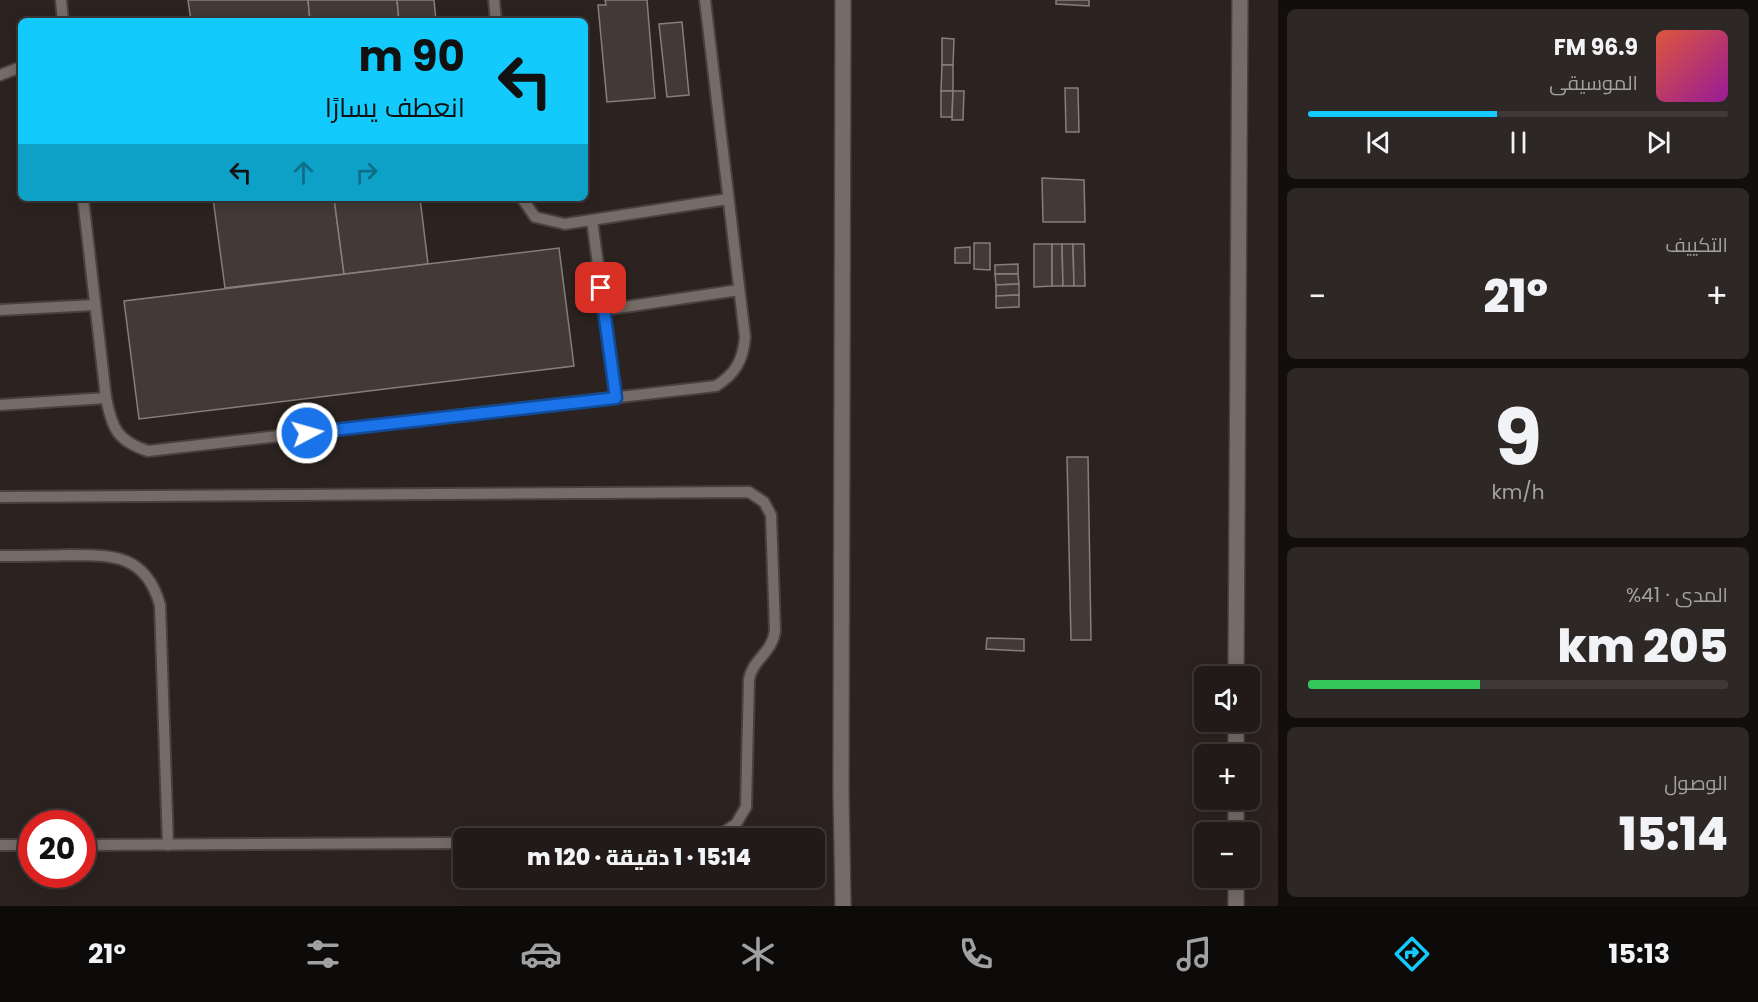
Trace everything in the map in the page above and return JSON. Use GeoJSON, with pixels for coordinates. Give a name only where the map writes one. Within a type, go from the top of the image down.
{"type":"FeatureCollection","features":[{"type":"Feature","properties":{"kind":"street"},"geometry":{"type":"LineString","coordinates":[[843,0],[841,781],[843,906]]}},
{"type":"Feature","properties":{"kind":"street"},"geometry":{"type":"LineString","coordinates":[[1236,666],[1240,0]]}},
{"type":"Feature","properties":{"kind":"street"},"geometry":{"type":"LineString","coordinates":[[1236,888],[1236,906]]}},
{"type":"Feature","properties":{"kind":"lane"},"geometry":{"type":"LineString","coordinates":[[61,0],[63,18]]}},
{"type":"Feature","properties":{"kind":"lane"},"geometry":{"type":"LineString","coordinates":[[494,0],[496,18]]}},
{"type":"Feature","properties":{"kind":"lane"},"geometry":{"type":"LineString","coordinates":[[83,201],[106,398],[111,422],[119,436],[132,446],[148,451],[716,386],[738,367],[744,352],[739,290],[705,0]]}},
{"type":"Feature","properties":{"kind":"lane"},"geometry":{"type":"LineString","coordinates":[[0,75],[18,68]]}},
{"type":"Feature","properties":{"kind":"lane"},"geometry":{"type":"LineString","coordinates":[[523,201],[535,216],[549,222],[565,224],[728,199]]}},
{"type":"Feature","properties":{"kind":"lane"},"geometry":{"type":"LineString","coordinates":[[592,220],[616,398]]}},
{"type":"Feature","properties":{"kind":"lane"},"geometry":{"type":"LineString","coordinates":[[604,310],[739,290]]}},
{"type":"Feature","properties":{"kind":"lane"},"geometry":{"type":"LineString","coordinates":[[0,310],[95,305]]}},
{"type":"Feature","properties":{"kind":"lane"},"geometry":{"type":"LineString","coordinates":[[0,405],[106,398]]}},
{"type":"Feature","properties":{"kind":"lane"},"geometry":{"type":"LineString","coordinates":[[0,497],[749,492],[764,502],[771,515],[775,631],[772,645],[754,666],[749,680],[746,807],[736,824],[730,828]]}},
{"type":"Feature","properties":{"kind":"lane"},"geometry":{"type":"LineString","coordinates":[[0,556],[116,556],[138,567],[152,584],[160,605],[168,845]]}},
{"type":"Feature","properties":{"kind":"lane"},"geometry":{"type":"LineString","coordinates":[[96,845],[453,843]]}},
{"type":"Feature","properties":{"kind":"lane"},"geometry":{"type":"LineString","coordinates":[[0,845],[18,845]]}},
{"type":"Feature","properties":{"kind":"building"},"geometry":{"type":"Polygon","coordinates":[[[188,0],[308,0],[310,18],[191,18],[188,0]]]}},
{"type":"Feature","properties":{"kind":"building"},"geometry":{"type":"Polygon","coordinates":[[[308,0],[397,0],[399,18],[310,18],[308,0]]]}},
{"type":"Feature","properties":{"kind":"building"},"geometry":{"type":"Polygon","coordinates":[[[397,0],[434,0],[436,18],[399,18],[397,0]]]}},
{"type":"Feature","properties":{"kind":"building"},"geometry":{"type":"Polygon","coordinates":[[[605,0],[647,0],[655,98],[607,102],[598,5],[606,5],[605,0]]]}},
{"type":"Feature","properties":{"kind":"building"},"geometry":{"type":"Polygon","coordinates":[[[1056,0],[1089,0],[1089,6],[1056,4],[1056,0]]]}},
{"type":"Feature","properties":{"kind":"building"},"geometry":{"type":"Polygon","coordinates":[[[682,22],[689,95],[667,97],[659,24],[682,22]]]}},
{"type":"Feature","properties":{"kind":"building"},"geometry":{"type":"Polygon","coordinates":[[[942,38],[954,39],[953,65],[942,65],[942,38]]]}},
{"type":"Feature","properties":{"kind":"building"},"geometry":{"type":"Polygon","coordinates":[[[942,65],[953,65],[953,91],[941,91],[942,65]]]}},
{"type":"Feature","properties":{"kind":"building"},"geometry":{"type":"Polygon","coordinates":[[[1065,88],[1078,88],[1079,132],[1066,132],[1065,88]]]}},
{"type":"Feature","properties":{"kind":"building"},"geometry":{"type":"Polygon","coordinates":[[[941,91],[953,91],[952,117],[941,117],[941,91]]]}},
{"type":"Feature","properties":{"kind":"building"},"geometry":{"type":"Polygon","coordinates":[[[953,91],[964,91],[963,120],[952,120],[953,91]]]}},
{"type":"Feature","properties":{"kind":"building"},"geometry":{"type":"Polygon","coordinates":[[[1042,178],[1084,180],[1085,222],[1043,222],[1042,178]]]}},
{"type":"Feature","properties":{"kind":"building"},"geometry":{"type":"Polygon","coordinates":[[[213,201],[334,201],[344,274],[225,288],[213,201]]]}},
{"type":"Feature","properties":{"kind":"building"},"geometry":{"type":"Polygon","coordinates":[[[334,201],[420,201],[428,264],[344,274],[334,201]]]}},
{"type":"Feature","properties":{"kind":"building"},"geometry":{"type":"Polygon","coordinates":[[[974,243],[990,243],[990,270],[974,269],[974,243]]]}},
{"type":"Feature","properties":{"kind":"building"},"geometry":{"type":"Polygon","coordinates":[[[1034,244],[1052,244],[1052,286],[1034,287],[1034,244]]]}},
{"type":"Feature","properties":{"kind":"building"},"geometry":{"type":"Polygon","coordinates":[[[1052,244],[1062,244],[1063,286],[1052,286],[1052,244]]]}},
{"type":"Feature","properties":{"kind":"building"},"geometry":{"type":"Polygon","coordinates":[[[1062,244],[1073,244],[1074,286],[1063,286],[1062,244]]]}},
{"type":"Feature","properties":{"kind":"building"},"geometry":{"type":"Polygon","coordinates":[[[1073,244],[1084,244],[1085,286],[1074,286],[1073,244]]]}},
{"type":"Feature","properties":{"kind":"building"},"geometry":{"type":"Polygon","coordinates":[[[970,247],[970,263],[955,263],[955,248],[970,247]]]}},
{"type":"Feature","properties":{"kind":"building"},"geometry":{"type":"Polygon","coordinates":[[[559,248],[574,366],[139,419],[124,301],[559,248]]]}},
{"type":"Feature","properties":{"kind":"building"},"geometry":{"type":"Polygon","coordinates":[[[1018,264],[1018,274],[995,274],[995,265],[1018,264]]]}},
{"type":"Feature","properties":{"kind":"building"},"geometry":{"type":"Polygon","coordinates":[[[995,274],[1018,274],[1019,284],[996,285],[995,274]]]}},
{"type":"Feature","properties":{"kind":"building"},"geometry":{"type":"Polygon","coordinates":[[[1019,284],[1019,295],[996,296],[996,285],[1019,284]]]}},
{"type":"Feature","properties":{"kind":"building"},"geometry":{"type":"Polygon","coordinates":[[[1019,295],[1019,307],[996,308],[996,296],[1019,295]]]}},
{"type":"Feature","properties":{"kind":"building"},"geometry":{"type":"Polygon","coordinates":[[[1067,457],[1088,457],[1091,640],[1071,640],[1067,457]]]}},
{"type":"Feature","properties":{"kind":"building"},"geometry":{"type":"Polygon","coordinates":[[[987,638],[1024,639],[1024,651],[986,649],[987,638]]]}},
{"type":"Feature","properties":{"kind":"route"},"geometry":{"type":"LineString","coordinates":[[307,433],[616,398],[601,288]]}}]}
